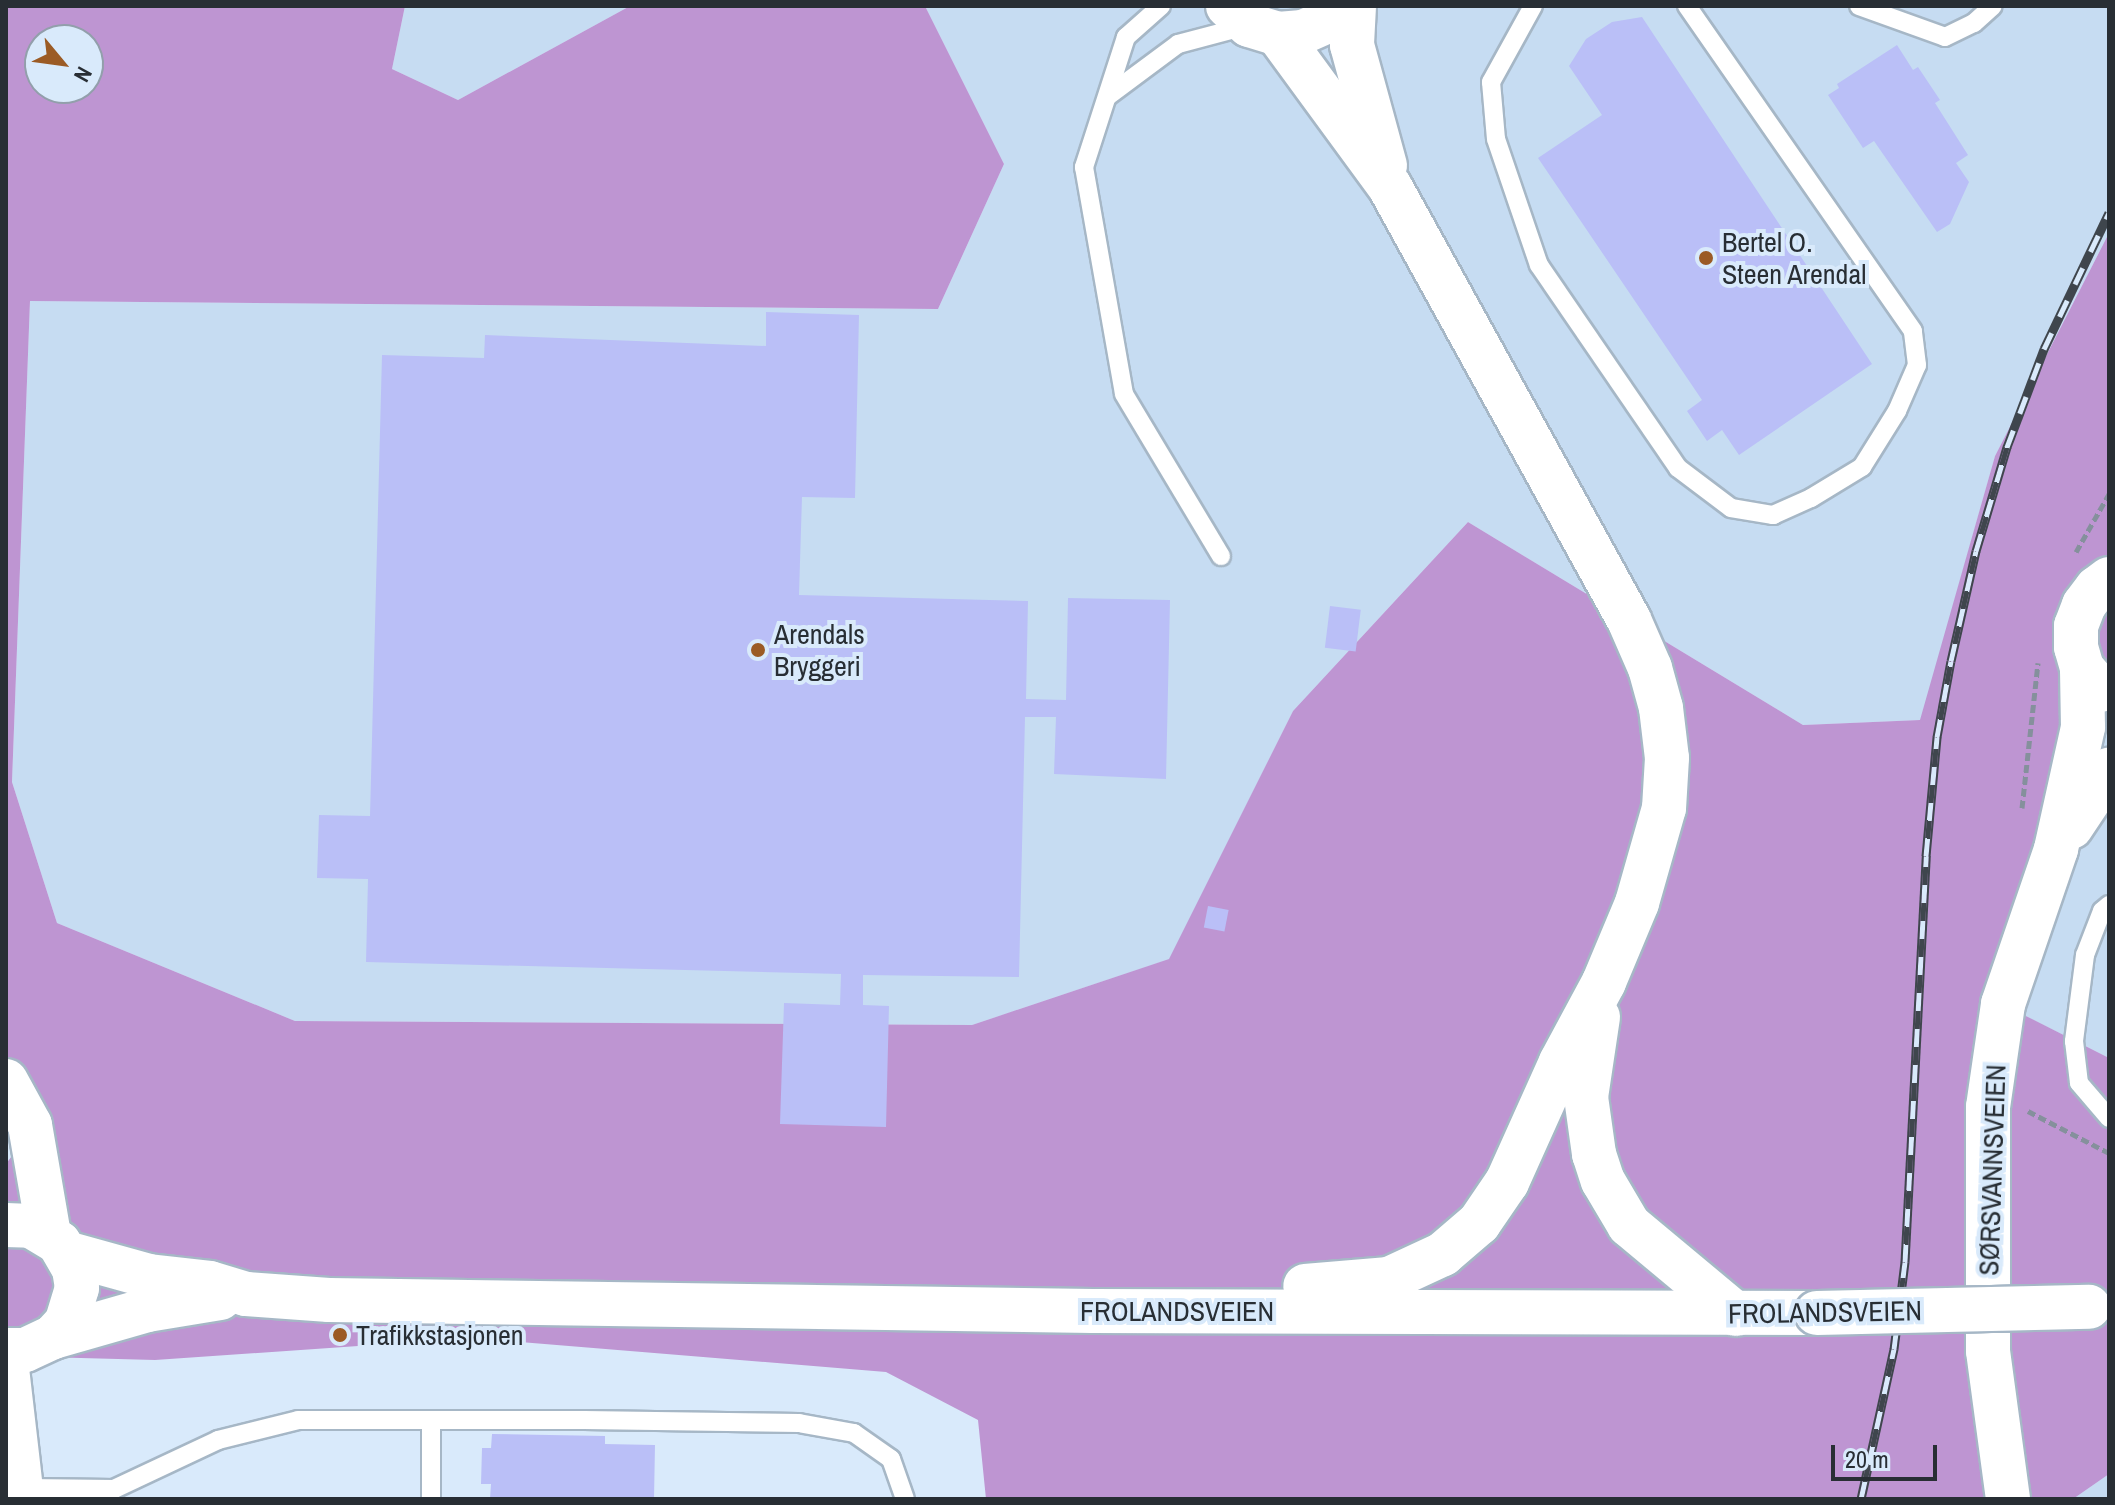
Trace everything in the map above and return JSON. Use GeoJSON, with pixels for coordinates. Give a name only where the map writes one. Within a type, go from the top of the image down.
{"type":"FeatureCollection","features":[{"type":"Feature","properties":{"kind":"main road"},"geometry":{"type":"LineString","coordinates":[[1252,22],[1303,32],[1325,22],[1343,6]]}},
{"type":"Feature","properties":{"kind":"main road"},"geometry":{"type":"LineString","coordinates":[[1354,6],[1352,45],[1390,187]]}},
{"type":"Feature","properties":{"kind":"main road"},"geometry":{"type":"LineString","coordinates":[[1093,1311],[1153,1295],[1389,1279],[1443,1254],[1479,1223],[1507,1182],[1561,1062],[1604,982],[1637,903],[1664,808],[1667,758],[1661,708],[1650,668],[1629,620],[1390,187],[1252,22]]}},
{"type":"Feature","properties":{"kind":"main road","name":"SØRSVANNSVEIEN"},"geometry":{"type":"LineString","coordinates":[[2008,1499],[1988,1351],[1988,1107],[2003,1004],[2056,849],[2096,682],[2076,647],[2076,626],[2084,605],[2097,588],[2109,579]]}},
{"type":"Feature","properties":{"kind":"main road","name":"SØRSVANNSVEIEN"},"geometry":{"type":"LineString","coordinates":[[2056,849],[2109,770]]}},
{"type":"Feature","properties":{"kind":"main road"},"geometry":{"type":"LineString","coordinates":[[1604,982],[1586,1097],[1603,1181],[1629,1225],[1668,1262],[1736,1314]]}},
{"type":"Feature","properties":{"kind":"main road"},"geometry":{"type":"LineString","coordinates":[[6,1081],[30,1125],[58,1244],[74,1269],[74,1306],[66,1323],[53,1337]]}},
{"type":"Feature","properties":{"kind":"main road","name":"FROLANDSVEIEN"},"geometry":{"type":"LineString","coordinates":[[6,1225],[31,1226],[58,1244],[149,1276],[210,1283],[246,1294],[345,1301],[1093,1311],[1736,1314],[2099,1307]]}},
{"type":"Feature","properties":{"kind":"main road","name":"FROLANDSVEIEN"},"geometry":{"type":"LineString","coordinates":[[8,1350],[39,1345],[53,1337],[147,1310],[246,1294]]}},
{"type":"Feature","properties":{"kind":"street"},"geometry":{"type":"LineString","coordinates":[[8,1350],[26,1494]]}},
{"type":"Feature","properties":{"kind":"lane"},"geometry":{"type":"LineString","coordinates":[[1161,6],[1126,37],[1084,167],[1124,394],[1221,556]]}},
{"type":"Feature","properties":{"kind":"lane"},"geometry":{"type":"LineString","coordinates":[[1533,6],[1491,82],[1496,139],[1539,265],[1678,468],[1731,508],[1773,515],[1811,498],[1862,467],[1897,411],[1917,365],[1913,331],[1687,6]]}},
{"type":"Feature","properties":{"kind":"lane"},"geometry":{"type":"LineString","coordinates":[[1859,6],[1945,37],[1974,23],[1993,6]]}},
{"type":"Feature","properties":{"kind":"lane"},"geometry":{"type":"LineString","coordinates":[[1108,96],[1178,44],[1252,22]]}},
{"type":"Feature","properties":{"kind":"lane"},"geometry":{"type":"LineString","coordinates":[[2109,905],[2102,911],[2085,955],[2074,1041],[2079,1083],[2109,1118]]}},
{"type":"Feature","properties":{"kind":"lane"},"geometry":{"type":"LineString","coordinates":[[26,1494],[114,1494],[218,1440],[298,1420],[431,1420],[799,1423],[854,1433],[891,1459],[905,1499]]}},
{"type":"Feature","properties":{"kind":"lane"},"geometry":{"type":"LineString","coordinates":[[431,1420],[431,1499]]}},
{"type":"Feature","properties":{"kind":"path"},"geometry":{"type":"LineString","coordinates":[[2028,1110],[2109,1153]]}},
{"type":"Feature","properties":{"kind":"shaded area"},"geometry":{"type":"Polygon","coordinates":[[[6,6],[405,6],[392,69],[458,100],[630,6],[925,6],[1004,164],[938,309],[30,301],[12,782],[57,923],[295,1021],[972,1025],[1169,959],[1293,711],[1468,522],[1803,725],[1920,720],[1995,456],[2109,233],[2109,697],[2012,1009],[2109,1058],[2109,1474],[2073,1499],[986,1499],[978,1420],[886,1372],[473,1338],[155,1360],[6,1356],[6,1164],[14,1153],[6,1129],[6,6]]]}},
{"type":"Feature","properties":{"kind":"shaded area"},"geometry":{"type":"Polygon","coordinates":[[[405,6],[630,6],[458,100],[392,69],[405,6]]]}},
{"type":"Feature","properties":{"kind":"shaded area"},"geometry":{"type":"Polygon","coordinates":[[[925,6],[2109,6],[2109,233],[1995,456],[1921,720],[1803,725],[1468,522],[1293,711],[1170,959],[972,1025],[295,1021],[57,923],[12,782],[30,301],[938,309],[1004,164],[925,6]]]}},
{"type":"Feature","properties":{"kind":"shaded area"},"geometry":{"type":"Polygon","coordinates":[[[2109,697],[2109,1058],[2011,1009],[2109,697]]]}},
{"type":"Feature","properties":{"kind":"shaded area"},"geometry":{"type":"Polygon","coordinates":[[[2109,1474],[2109,1499],[2073,1499],[2109,1474]]]}},
{"type":"Feature","properties":{"kind":"building"},"geometry":{"type":"Polygon","coordinates":[[[1642,17],[1872,364],[1739,455],[1722,430],[1707,441],[1687,411],[1702,400],[1538,158],[1602,115],[1569,66],[1586,39],[1612,22],[1642,17]]]}},
{"type":"Feature","properties":{"kind":"building"},"geometry":{"type":"Polygon","coordinates":[[[1897,45],[1913,70],[1918,67],[1940,100],[1935,103],[1968,155],[1956,163],[1969,182],[1950,224],[1937,232],[1874,141],[1863,148],[1828,95],[1839,88],[1837,84],[1897,45]]]}},
{"type":"Feature","properties":{"kind":"building","name":"Arendals Bryggeri"},"geometry":{"type":"Polygon","coordinates":[[[766,312],[859,315],[855,498],[802,497],[799,595],[1028,601],[1026,699],[1066,700],[1068,598],[1170,600],[1166,779],[1054,774],[1056,717],[1025,717],[1019,977],[863,975],[863,1005],[889,1006],[886,1127],[780,1124],[784,1003],[840,1005],[841,974],[366,962],[368,879],[317,878],[319,815],[370,816],[382,355],[484,358],[485,335],[766,346],[766,312]]]}},
{"type":"Feature","properties":{"kind":"building"},"geometry":{"type":"Polygon","coordinates":[[[1330,606],[1361,610],[1356,651],[1325,648],[1330,606]]]}},
{"type":"Feature","properties":{"kind":"building"},"geometry":{"type":"Polygon","coordinates":[[[1208,906],[1229,910],[1224,932],[1204,928],[1208,906]]]}},
{"type":"Feature","properties":{"kind":"building"},"geometry":{"type":"Polygon","coordinates":[[[492,1434],[605,1436],[605,1444],[655,1445],[654,1499],[490,1499],[491,1484],[481,1484],[482,1448],[491,1448],[492,1434]]]}},
{"type":"Feature","properties":{"kind":"railway"},"geometry":{"type":"LineString","coordinates":[[1861,1499],[1894,1349],[1905,1262],[1926,856],[1937,737],[1951,661],[1976,551],[2007,447],[2044,349],[2109,213]]}},
{"type":"Feature","properties":{"kind":"place","name":"Bertel O. Steen Arendal"},"geometry":{"type":"Point","coordinates":[1706,258]}},
{"type":"Feature","properties":{"kind":"place","name":"Arendals Bryggeri"},"geometry":{"type":"Point","coordinates":[758,650]}},
{"type":"Feature","properties":{"kind":"place","name":"Trafikkstasjonen"},"geometry":{"type":"Point","coordinates":[340,1335]}}]}
